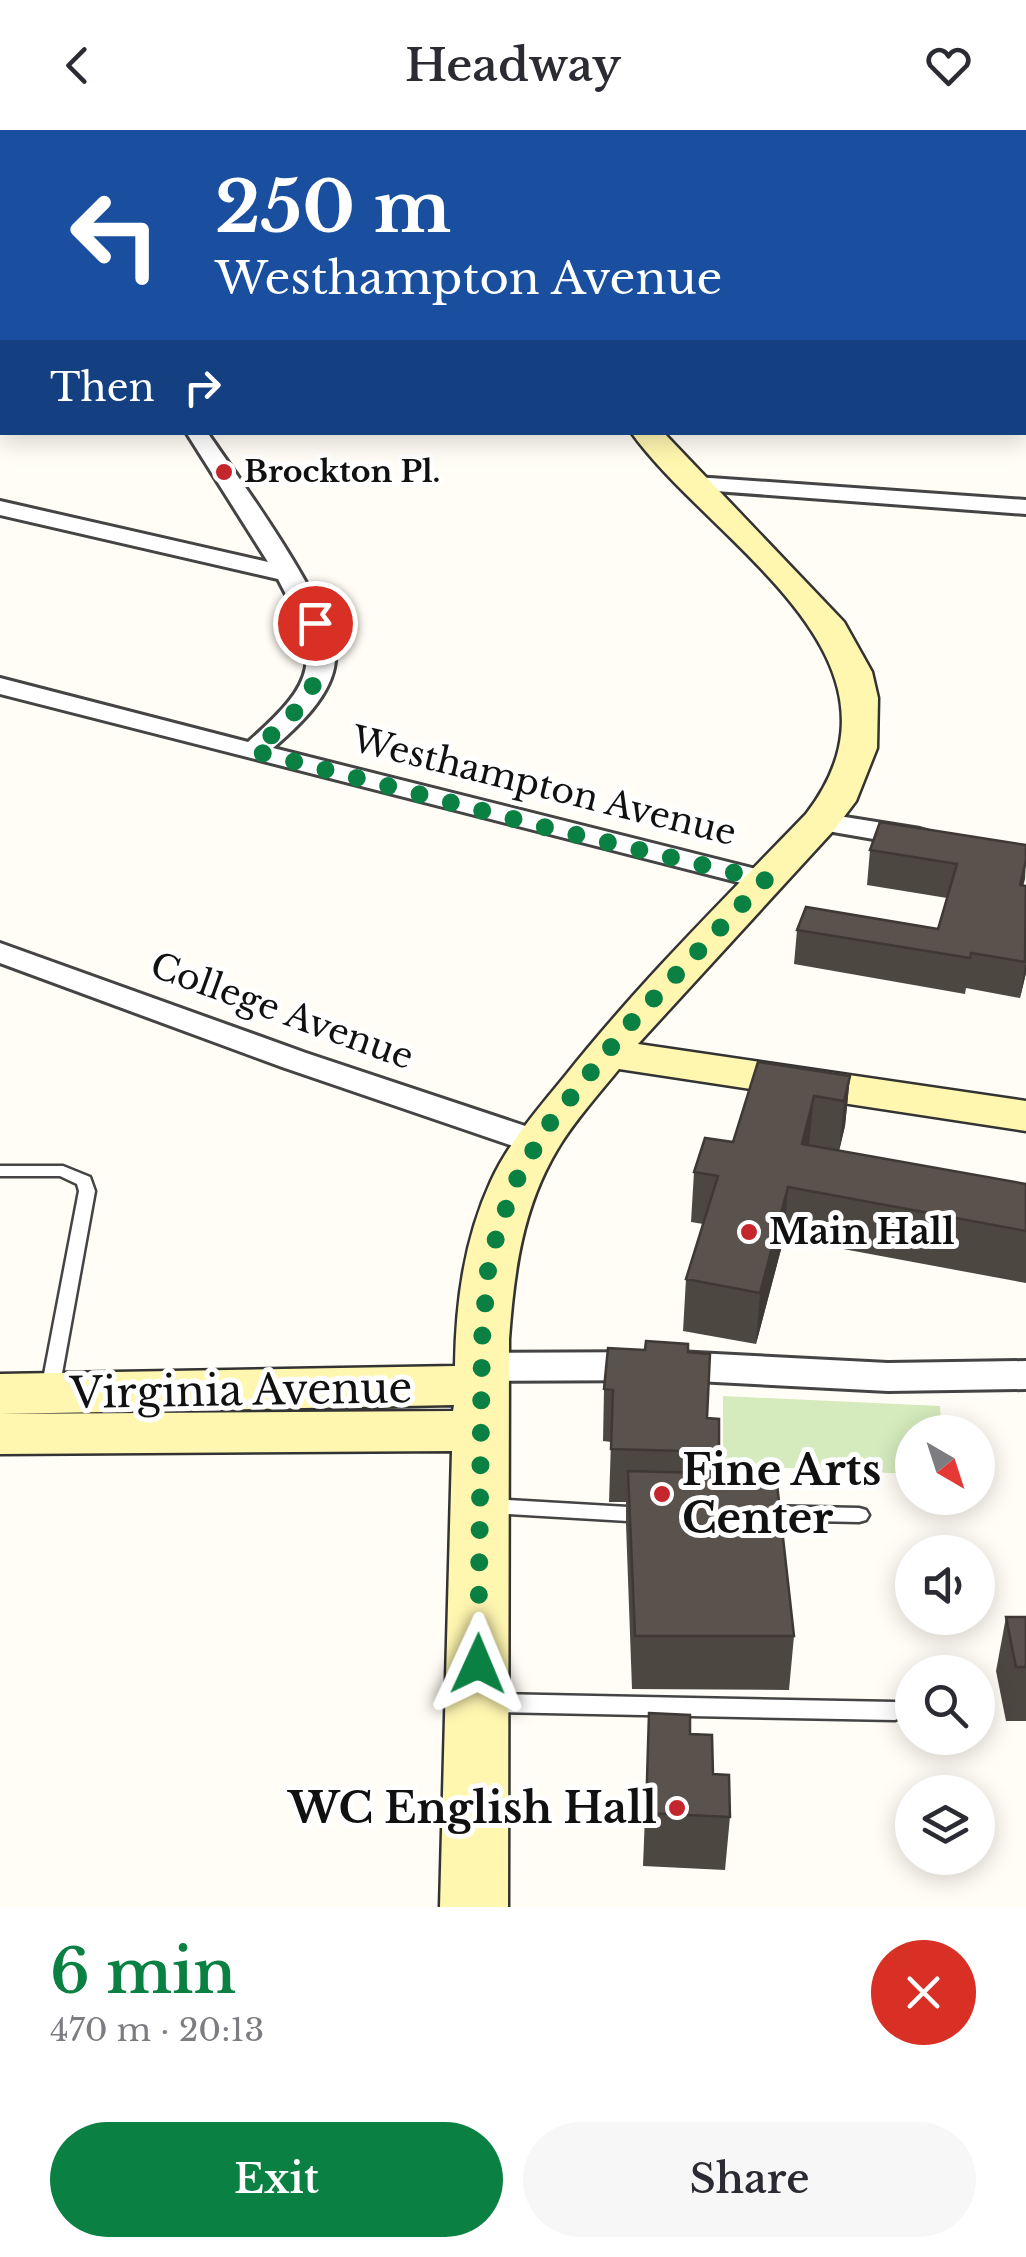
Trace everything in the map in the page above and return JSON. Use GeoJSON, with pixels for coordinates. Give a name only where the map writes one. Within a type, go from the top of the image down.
{"type":"FeatureCollection","features":[{"type":"Feature","properties":{"kind":"main road"},"geometry":{"type":"LineString","coordinates":[[480,1905],[477,1703],[481,1394],[488,1271],[498,1230],[516,1181],[538,1142],[606,1053],[820,822],[836,800],[858,748],[860,698],[854,672],[827,622],[649,435]]}},
{"type":"Feature","properties":{"kind":"main road"},"geometry":{"type":"LineString","coordinates":[[606,1053],[1026,1116]]}},
{"type":"Feature","properties":{"kind":"main road","name":"Virginia Avenue"},"geometry":{"type":"LineString","coordinates":[[24,1394],[481,1394]]}},
{"type":"Feature","properties":{"kind":"main road","name":"Virginia Avenue"},"geometry":{"type":"LineString","coordinates":[[0,1434],[481,1394]]}},
{"type":"Feature","properties":{"kind":"street"},"geometry":{"type":"LineString","coordinates":[[198,435],[257,524],[315,623],[322,658],[305,700],[254,751]]}},
{"type":"Feature","properties":{"kind":"street"},"geometry":{"type":"LineString","coordinates":[[696,484],[1026,506]]}},
{"type":"Feature","properties":{"kind":"street"},"geometry":{"type":"LineString","coordinates":[[0,508],[283,572]]}},
{"type":"Feature","properties":{"kind":"street","name":"Westhampton Avenue"},"geometry":{"type":"LineString","coordinates":[[0,686],[765,880]]}},
{"type":"Feature","properties":{"kind":"street"},"geometry":{"type":"LineString","coordinates":[[820,822],[946,842]]}},
{"type":"Feature","properties":{"kind":"street","name":"College Avenue"},"geometry":{"type":"LineString","coordinates":[[0,952],[294,1060],[538,1142]]}},
{"type":"Feature","properties":{"kind":"street"},"geometry":{"type":"LineString","coordinates":[[481,1394],[677,1366],[888,1377],[1026,1375]]}},
{"type":"Feature","properties":{"kind":"lane"},"geometry":{"type":"LineString","coordinates":[[0,1171],[63,1170],[84,1181],[87,1190],[24,1394]]}},
{"type":"Feature","properties":{"kind":"lane"},"geometry":{"type":"LineString","coordinates":[[480,1506],[673,1516]]}},
{"type":"Feature","properties":{"kind":"lane"},"geometry":{"type":"LineString","coordinates":[[742,1515],[859,1515]]}},
{"type":"Feature","properties":{"kind":"lane"},"geometry":{"type":"LineString","coordinates":[[477,1703],[895,1710]]}},
{"type":"Feature","properties":{"kind":"green space"},"geometry":{"type":"Polygon","coordinates":[[[723,1396],[940,1406],[941,1415],[895,1415],[895,1473],[723,1465],[723,1396]]]}},
{"type":"Feature","properties":{"kind":"building"},"geometry":{"type":"Polygon","coordinates":[[[880,822],[1026,845],[1020,885],[1026,886],[1025,962],[971,953],[970,958],[797,930],[806,907],[938,929],[957,864],[870,850],[880,822]]]}},
{"type":"Feature","properties":{"kind":"building"},"geometry":{"type":"Polygon","coordinates":[[[758,1062],[850,1076],[844,1101],[814,1096],[802,1144],[1026,1184],[1026,1231],[788,1187],[760,1293],[686,1279],[718,1176],[694,1172],[705,1138],[733,1142],[758,1062]]]}},
{"type":"Feature","properties":{"kind":"building"},"geometry":{"type":"Polygon","coordinates":[[[646,1341],[688,1344],[688,1352],[710,1354],[707,1418],[719,1419],[719,1452],[611,1449],[613,1390],[604,1389],[608,1348],[645,1350],[646,1341]]]}},
{"type":"Feature","properties":{"kind":"building"},"geometry":{"type":"Polygon","coordinates":[[[628,1471],[776,1475],[794,1636],[635,1636],[628,1471]]]}},
{"type":"Feature","properties":{"kind":"building"},"geometry":{"type":"Polygon","coordinates":[[[1006,1617],[1026,1617],[1026,1667],[1016,1667],[1006,1617]]]}},
{"type":"Feature","properties":{"kind":"building"},"geometry":{"type":"Polygon","coordinates":[[[649,1713],[690,1715],[690,1734],[712,1735],[713,1774],[729,1775],[730,1817],[646,1813],[649,1713]]]}},
{"type":"Feature","properties":{"kind":"place","name":"Brockton Pl."},"geometry":{"type":"Point","coordinates":[224,472]}},
{"type":"Feature","properties":{"kind":"place","name":"Main Hall"},"geometry":{"type":"Point","coordinates":[749,1232]}},
{"type":"Feature","properties":{"kind":"place","name":"Fine Arts Center"},"geometry":{"type":"Point","coordinates":[662,1494]}},
{"type":"Feature","properties":{"kind":"place","name":"WC English Hall"},"geometry":{"type":"Point","coordinates":[677,1808]}},
{"type":"Feature","properties":{"kind":"route"},"geometry":{"type":"LineString","coordinates":[[315,623],[322,658],[315,681],[285,723],[254,751],[765,880],[628,1026],[546,1128],[516,1181],[498,1230],[488,1271],[482,1339],[478,1664]]}}]}
